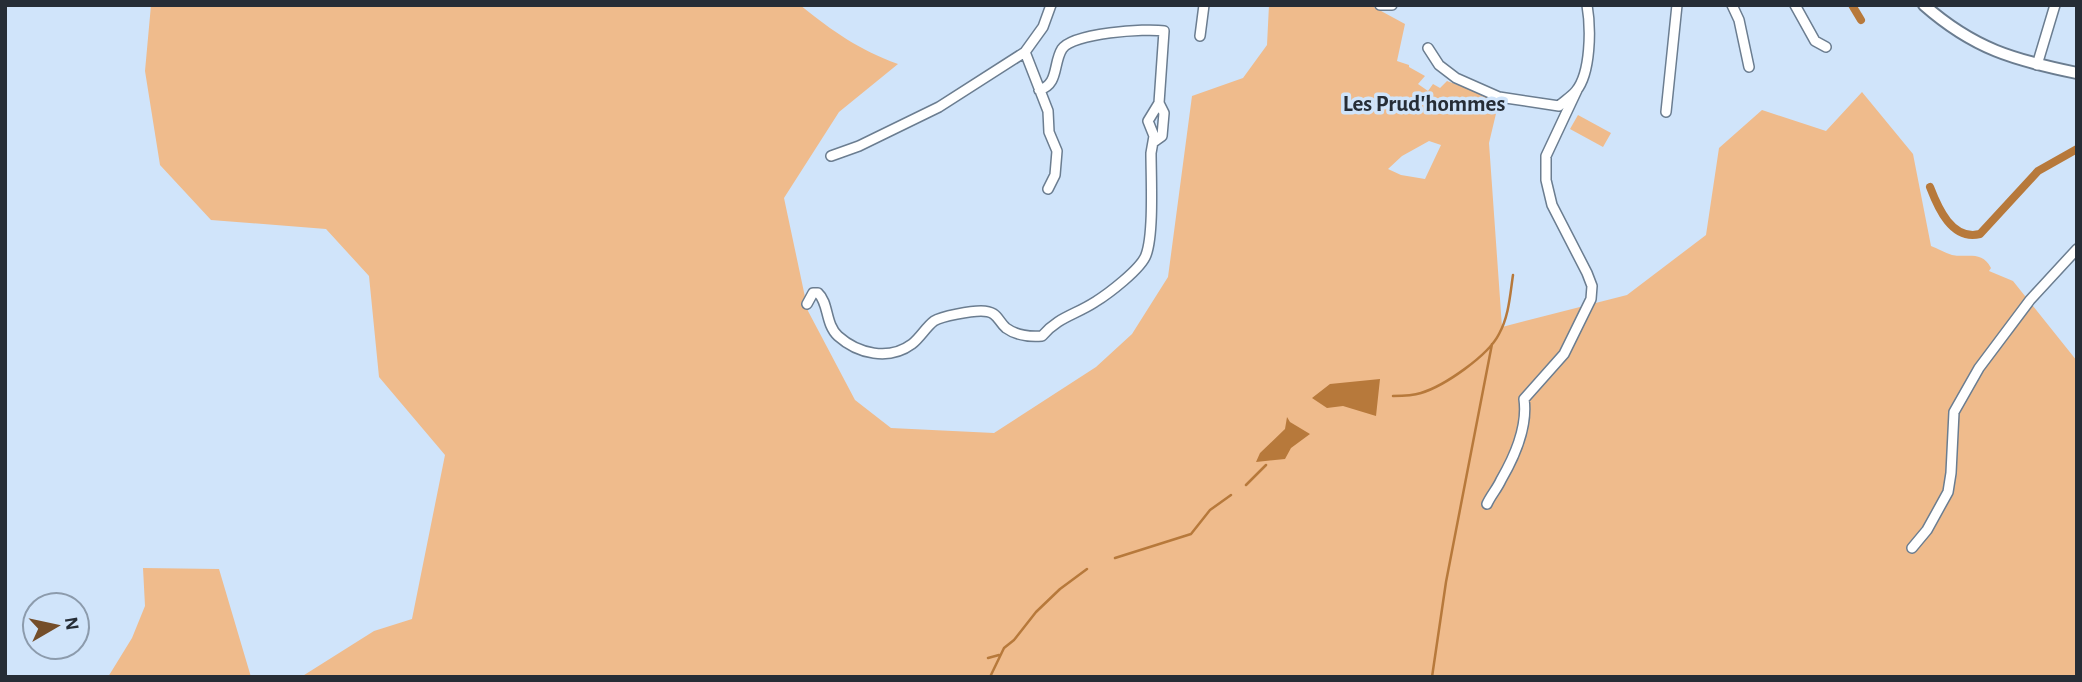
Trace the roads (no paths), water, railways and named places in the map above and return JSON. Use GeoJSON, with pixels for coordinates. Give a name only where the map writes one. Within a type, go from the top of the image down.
{"type":"FeatureCollection","features":[{"type":"Feature","properties":{"kind":"street"},"geometry":{"type":"LineString","coordinates":[[831,156],[859,146],[939,107],[1025,52],[1043,27],[1051,5]]}},
{"type":"Feature","properties":{"kind":"street"},"geometry":{"type":"LineString","coordinates":[[1200,36],[1204,5]]}},
{"type":"Feature","properties":{"kind":"street"},"geometry":{"type":"LineString","coordinates":[[1380,5],[1392,5]]}},
{"type":"Feature","properties":{"kind":"street"},"geometry":{"type":"LineString","coordinates":[[1487,504],[1508,468],[1525,421],[1524,399],[1564,354],[1591,299],[1592,286],[1587,272],[1552,205],[1546,180],[1546,156],[1577,90],[1589,46],[1587,5]]}},
{"type":"Feature","properties":{"kind":"street"},"geometry":{"type":"LineString","coordinates":[[1666,112],[1678,5]]}},
{"type":"Feature","properties":{"kind":"street"},"geometry":{"type":"LineString","coordinates":[[1732,5],[1749,67]]}},
{"type":"Feature","properties":{"kind":"street"},"geometry":{"type":"LineString","coordinates":[[1796,5],[1815,41],[1826,47]]}},
{"type":"Feature","properties":{"kind":"street"},"geometry":{"type":"LineString","coordinates":[[1924,5],[1972,41],[2003,55],[2077,73]]}},
{"type":"Feature","properties":{"kind":"street"},"geometry":{"type":"LineString","coordinates":[[2037,65],[2055,5]]}},
{"type":"Feature","properties":{"kind":"street"},"geometry":{"type":"LineString","coordinates":[[1039,90],[1052,83],[1062,49],[1072,40],[1164,30],[1158,86],[1159,103],[1164,113],[1162,136],[1154,141]]}},
{"type":"Feature","properties":{"kind":"street"},"geometry":{"type":"LineString","coordinates":[[1428,48],[1447,72],[1494,95],[1559,106],[1577,90]]}},
{"type":"Feature","properties":{"kind":"street"},"geometry":{"type":"LineString","coordinates":[[1025,52],[1048,111],[1049,132],[1057,151],[1055,175],[1048,189]]}},
{"type":"Feature","properties":{"kind":"street"},"geometry":{"type":"LineString","coordinates":[[807,304],[813,293],[822,296],[830,325],[838,335],[868,354],[876,355],[909,346],[932,322],[939,319],[983,311],[993,313],[1001,319],[1003,326],[1014,332],[1028,337],[1042,336],[1052,324],[1106,296],[1146,257],[1151,153],[1154,141],[1148,121],[1159,103]]}},
{"type":"Feature","properties":{"kind":"street"},"geometry":{"type":"LineString","coordinates":[[1912,548],[1927,530],[1948,492],[1954,412],[1979,368],[2030,300],[2077,248]]}},
{"type":"Feature","properties":{"kind":"waterway"},"geometry":{"type":"LineString","coordinates":[[1852,5],[1861,20]]}},
{"type":"Feature","properties":{"kind":"waterway"},"geometry":{"type":"LineString","coordinates":[[1930,187],[1942,213],[1954,228],[1961,233],[1980,234],[2038,171],[2077,149]]}},
{"type":"Feature","properties":{"kind":"waterway"},"geometry":{"type":"LineString","coordinates":[[1393,396],[1414,395],[1431,389],[1453,377],[1485,352],[1499,334],[1505,320],[1513,275]]}},
{"type":"Feature","properties":{"kind":"waterway"},"geometry":{"type":"LineString","coordinates":[[1432,677],[1446,582],[1492,344]]}},
{"type":"Feature","properties":{"kind":"waterway"},"geometry":{"type":"LineString","coordinates":[[1246,485],[1266,465]]}},
{"type":"Feature","properties":{"kind":"waterway"},"geometry":{"type":"LineString","coordinates":[[1115,558],[1191,534],[1210,510],[1231,495]]}},
{"type":"Feature","properties":{"kind":"waterway"},"geometry":{"type":"LineString","coordinates":[[990,677],[1004,648],[1014,640],[1036,612],[1060,589],[1087,569]]}},
{"type":"Feature","properties":{"kind":"waterway"},"geometry":{"type":"LineString","coordinates":[[988,658],[999,655]]}},
{"type":"Feature","properties":{"kind":"district","name":"Les Prud'hommes"},"geometry":{"type":"Point","coordinates":[1424,103]}}]}
